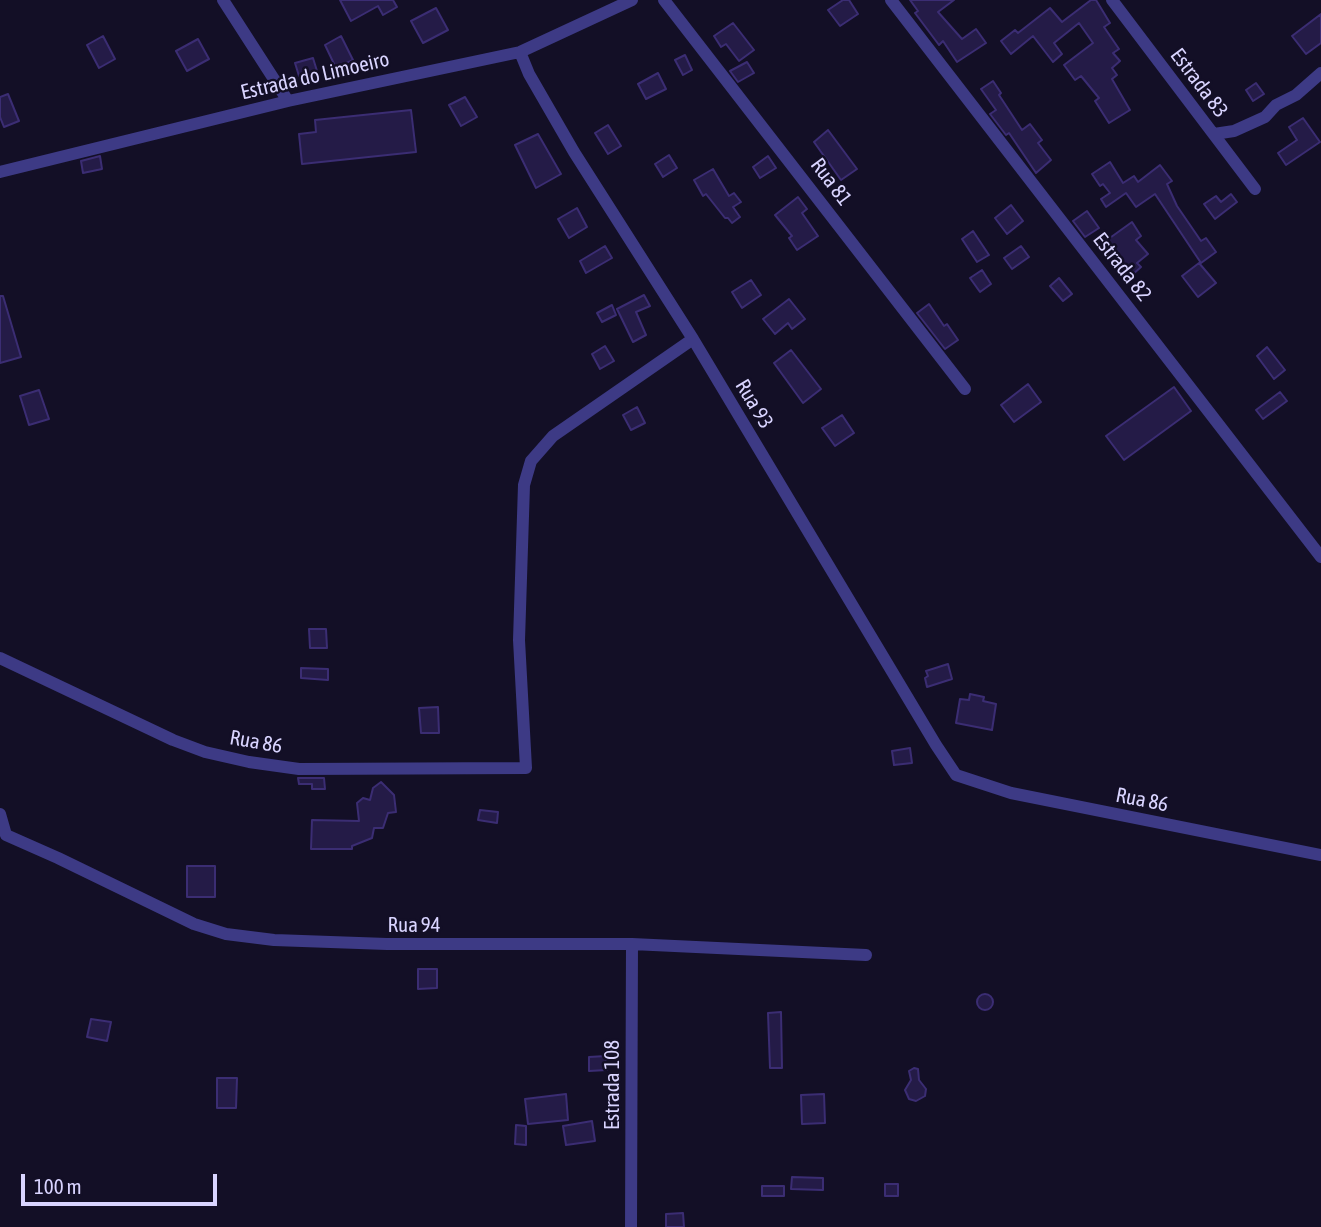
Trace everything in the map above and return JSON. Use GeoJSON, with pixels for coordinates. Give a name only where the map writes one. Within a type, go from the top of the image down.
{"type":"FeatureCollection","features":[{"type":"Feature","properties":{"kind":"street"},"geometry":{"type":"LineString","coordinates":[[223,0],[288,101]]}},
{"type":"Feature","properties":{"kind":"street","name":"Estrada do Limoeiro"},"geometry":{"type":"LineString","coordinates":[[0,172],[288,101],[520,52],[632,0]]}},
{"type":"Feature","properties":{"kind":"street","name":"Rua 81"},"geometry":{"type":"LineString","coordinates":[[664,0],[965,389]]}},
{"type":"Feature","properties":{"kind":"street","name":"Estrada 82"},"geometry":{"type":"LineString","coordinates":[[891,0],[1321,557]]}},
{"type":"Feature","properties":{"kind":"street","name":"Estrada 83"},"geometry":{"type":"LineString","coordinates":[[1112,0],[1255,189]]}},
{"type":"Feature","properties":{"kind":"street","name":"Rua 93"},"geometry":{"type":"LineString","coordinates":[[520,52],[529,74],[574,152],[693,338],[936,745],[957,775]]}},
{"type":"Feature","properties":{"kind":"street"},"geometry":{"type":"LineString","coordinates":[[1214,134],[1234,131],[1265,117],[1276,105],[1296,95],[1321,73]]}},
{"type":"Feature","properties":{"kind":"street","name":"Rua 86"},"geometry":{"type":"LineString","coordinates":[[0,658],[173,740],[205,752],[249,762],[299,769],[526,768],[519,640],[523,485],[531,461],[553,436],[693,338]]}},
{"type":"Feature","properties":{"kind":"street","name":"Rua 86"},"geometry":{"type":"LineString","coordinates":[[957,775],[1011,793],[1321,855]]}},
{"type":"Feature","properties":{"kind":"street","name":"Rua 94"},"geometry":{"type":"LineString","coordinates":[[0,814],[3,835],[58,858],[194,925],[226,934],[274,940],[387,944],[632,944],[866,955]]}},
{"type":"Feature","properties":{"kind":"street","name":"Estrada 108"},"geometry":{"type":"LineString","coordinates":[[631,1227],[632,944]]}},
{"type":"Feature","properties":{"kind":"building"},"geometry":{"type":"Polygon","coordinates":[[[340,0],[393,0],[397,7],[383,15],[378,6],[351,21],[340,0]]]}},
{"type":"Feature","properties":{"kind":"building"},"geometry":{"type":"Polygon","coordinates":[[[843,0],[849,0],[858,14],[840,26],[828,10],[843,0]]]}},
{"type":"Feature","properties":{"kind":"building"},"geometry":{"type":"Polygon","coordinates":[[[910,0],[954,0],[938,12],[962,39],[976,29],[986,43],[957,62],[943,41],[939,45],[915,13],[918,11],[910,0]]]}},
{"type":"Feature","properties":{"kind":"building"},"geometry":{"type":"Polygon","coordinates":[[[1091,0],[1096,0],[1110,23],[1104,27],[1119,49],[1113,53],[1120,61],[1112,68],[1117,75],[1112,79],[1130,110],[1109,123],[1095,101],[1099,98],[1081,76],[1075,80],[1064,65],[1093,43],[1079,23],[1054,43],[1062,54],[1053,62],[1033,36],[1011,54],[1001,41],[1015,30],[1018,33],[1050,8],[1062,22],[1091,0]]]}},
{"type":"Feature","properties":{"kind":"building"},"geometry":{"type":"Polygon","coordinates":[[[436,8],[448,30],[423,43],[411,21],[436,8]]]}},
{"type":"Feature","properties":{"kind":"building"},"geometry":{"type":"Polygon","coordinates":[[[1321,14],[1321,43],[1306,54],[1292,36],[1321,14]]]}},
{"type":"Feature","properties":{"kind":"building"},"geometry":{"type":"Polygon","coordinates":[[[733,23],[754,50],[739,61],[726,44],[721,47],[714,36],[733,23]]]}},
{"type":"Feature","properties":{"kind":"building"},"geometry":{"type":"Polygon","coordinates":[[[103,36],[115,59],[99,68],[87,45],[103,36]]]}},
{"type":"Feature","properties":{"kind":"building"},"geometry":{"type":"Polygon","coordinates":[[[341,36],[353,60],[336,68],[325,45],[341,36]]]}},
{"type":"Feature","properties":{"kind":"building"},"geometry":{"type":"Polygon","coordinates":[[[198,39],[209,59],[187,71],[176,51],[198,39]]]}},
{"type":"Feature","properties":{"kind":"building"},"geometry":{"type":"Polygon","coordinates":[[[685,55],[692,70],[683,75],[675,60],[685,55]]]}},
{"type":"Feature","properties":{"kind":"building"},"geometry":{"type":"Polygon","coordinates":[[[313,58],[317,71],[299,76],[295,63],[313,58]]]}},
{"type":"Feature","properties":{"kind":"building"},"geometry":{"type":"Polygon","coordinates":[[[747,62],[754,73],[738,82],[730,71],[747,62]]]}},
{"type":"Feature","properties":{"kind":"building"},"geometry":{"type":"Polygon","coordinates":[[[658,73],[666,89],[646,99],[638,84],[658,73]]]}},
{"type":"Feature","properties":{"kind":"building"},"geometry":{"type":"Polygon","coordinates":[[[993,81],[1022,130],[1030,124],[1042,140],[1038,143],[1051,160],[1036,173],[1009,133],[1006,135],[990,114],[996,110],[981,89],[993,81]]]}},
{"type":"Feature","properties":{"kind":"building"},"geometry":{"type":"Polygon","coordinates":[[[1256,83],[1264,94],[1253,101],[1246,90],[1256,83]]]}},
{"type":"Feature","properties":{"kind":"building"},"geometry":{"type":"Polygon","coordinates":[[[8,94],[19,121],[4,127],[0,117],[0,97],[8,94]]]}},
{"type":"Feature","properties":{"kind":"building"},"geometry":{"type":"Polygon","coordinates":[[[465,97],[477,117],[461,126],[449,105],[465,97]]]}},
{"type":"Feature","properties":{"kind":"building"},"geometry":{"type":"Polygon","coordinates":[[[411,110],[416,152],[302,164],[299,134],[316,132],[315,120],[411,110]]]}},
{"type":"Feature","properties":{"kind":"building"},"geometry":{"type":"Polygon","coordinates":[[[1303,118],[1320,142],[1286,165],[1278,153],[1297,140],[1289,127],[1303,118]]]}},
{"type":"Feature","properties":{"kind":"building"},"geometry":{"type":"Polygon","coordinates":[[[608,125],[621,146],[608,154],[595,133],[608,125]]]}},
{"type":"Feature","properties":{"kind":"building"},"geometry":{"type":"Polygon","coordinates":[[[828,130],[857,169],[841,180],[814,142],[828,130]]]}},
{"type":"Feature","properties":{"kind":"building"},"geometry":{"type":"Polygon","coordinates":[[[538,134],[561,174],[536,188],[515,145],[538,134]]]}},
{"type":"Feature","properties":{"kind":"building"},"geometry":{"type":"Polygon","coordinates":[[[669,155],[677,168],[663,177],[655,164],[669,155]]]}},
{"type":"Feature","properties":{"kind":"building"},"geometry":{"type":"Polygon","coordinates":[[[100,156],[102,169],[83,173],[81,161],[100,156]]]}},
{"type":"Feature","properties":{"kind":"building"},"geometry":{"type":"Polygon","coordinates":[[[768,156],[776,168],[760,178],[753,167],[768,156]]]}},
{"type":"Feature","properties":{"kind":"building"},"geometry":{"type":"Polygon","coordinates":[[[1110,162],[1123,183],[1134,176],[1138,182],[1160,165],[1172,181],[1167,184],[1177,206],[1201,241],[1206,238],[1216,252],[1201,263],[1155,194],[1136,207],[1126,193],[1106,207],[1101,199],[1110,193],[1103,184],[1100,186],[1092,174],[1110,162]]]}},
{"type":"Feature","properties":{"kind":"building"},"geometry":{"type":"Polygon","coordinates":[[[713,169],[729,196],[734,193],[741,202],[733,207],[740,217],[732,223],[706,194],[703,196],[694,180],[713,169]]]}},
{"type":"Feature","properties":{"kind":"building"},"geometry":{"type":"Polygon","coordinates":[[[1231,194],[1237,202],[1215,219],[1204,204],[1216,196],[1221,202],[1231,194]]]}},
{"type":"Feature","properties":{"kind":"building"},"geometry":{"type":"Polygon","coordinates":[[[798,197],[807,209],[802,213],[818,236],[797,250],[789,238],[792,236],[775,215],[798,197]]]}},
{"type":"Feature","properties":{"kind":"building"},"geometry":{"type":"Polygon","coordinates":[[[1011,205],[1023,221],[1007,234],[995,218],[1011,205]]]}},
{"type":"Feature","properties":{"kind":"building"},"geometry":{"type":"Polygon","coordinates":[[[577,208],[587,227],[569,238],[558,219],[577,208]]]}},
{"type":"Feature","properties":{"kind":"building"},"geometry":{"type":"Polygon","coordinates":[[[1087,211],[1099,228],[1085,237],[1073,221],[1087,211]]]}},
{"type":"Feature","properties":{"kind":"building"},"geometry":{"type":"Polygon","coordinates":[[[1132,222],[1141,236],[1136,240],[1148,254],[1137,263],[1141,267],[1132,275],[1107,240],[1132,222]]]}},
{"type":"Feature","properties":{"kind":"building"},"geometry":{"type":"Polygon","coordinates":[[[973,231],[989,255],[977,262],[962,239],[973,231]]]}},
{"type":"Feature","properties":{"kind":"building"},"geometry":{"type":"Polygon","coordinates":[[[605,246],[612,258],[586,273],[580,261],[605,246]]]}},
{"type":"Feature","properties":{"kind":"building"},"geometry":{"type":"Polygon","coordinates":[[[1021,246],[1029,257],[1012,269],[1004,258],[1021,246]]]}},
{"type":"Feature","properties":{"kind":"building"},"geometry":{"type":"Polygon","coordinates":[[[1199,263],[1216,283],[1198,297],[1182,276],[1199,263]]]}},
{"type":"Feature","properties":{"kind":"building"},"geometry":{"type":"Polygon","coordinates":[[[982,270],[991,284],[980,292],[970,278],[982,270]]]}},
{"type":"Feature","properties":{"kind":"building"},"geometry":{"type":"Polygon","coordinates":[[[1059,278],[1072,294],[1063,301],[1050,286],[1059,278]]]}},
{"type":"Feature","properties":{"kind":"building"},"geometry":{"type":"Polygon","coordinates":[[[751,280],[761,295],[742,308],[732,292],[751,280]]]}},
{"type":"Feature","properties":{"kind":"building"},"geometry":{"type":"Polygon","coordinates":[[[644,295],[650,306],[636,312],[646,335],[633,342],[617,309],[644,295]]]}},
{"type":"Feature","properties":{"kind":"building"},"geometry":{"type":"Polygon","coordinates":[[[0,296],[3,296],[21,357],[0,363],[0,296]]]}},
{"type":"Feature","properties":{"kind":"building"},"geometry":{"type":"Polygon","coordinates":[[[789,299],[805,319],[792,329],[788,323],[775,334],[763,319],[789,299]]]}},
{"type":"Feature","properties":{"kind":"building"},"geometry":{"type":"Polygon","coordinates":[[[929,304],[944,326],[947,324],[958,340],[945,349],[917,313],[929,304]]]}},
{"type":"Feature","properties":{"kind":"building"},"geometry":{"type":"Polygon","coordinates":[[[612,305],[616,315],[602,322],[597,313],[612,305]]]}},
{"type":"Feature","properties":{"kind":"building"},"geometry":{"type":"Polygon","coordinates":[[[605,346],[614,361],[600,369],[592,354],[605,346]]]}},
{"type":"Feature","properties":{"kind":"building"},"geometry":{"type":"Polygon","coordinates":[[[1267,347],[1285,370],[1274,379],[1257,356],[1267,347]]]}},
{"type":"Feature","properties":{"kind":"building"},"geometry":{"type":"Polygon","coordinates":[[[791,350],[821,389],[803,403],[774,363],[791,350]]]}},
{"type":"Feature","properties":{"kind":"building"},"geometry":{"type":"Polygon","coordinates":[[[1028,384],[1041,402],[1014,422],[1001,405],[1028,384]]]}},
{"type":"Feature","properties":{"kind":"building"},"geometry":{"type":"Polygon","coordinates":[[[1174,387],[1191,411],[1124,460],[1106,436],[1174,387]]]}},
{"type":"Feature","properties":{"kind":"building"},"geometry":{"type":"Polygon","coordinates":[[[39,390],[49,419],[29,425],[20,396],[39,390]]]}},
{"type":"Feature","properties":{"kind":"building"},"geometry":{"type":"Polygon","coordinates":[[[1280,392],[1287,401],[1263,419],[1256,410],[1280,392]]]}},
{"type":"Feature","properties":{"kind":"building"},"geometry":{"type":"Polygon","coordinates":[[[637,407],[645,423],[631,430],[623,415],[637,407]]]}},
{"type":"Feature","properties":{"kind":"building"},"geometry":{"type":"Polygon","coordinates":[[[842,415],[854,433],[835,446],[822,428],[842,415]]]}},
{"type":"Feature","properties":{"kind":"building"},"geometry":{"type":"Polygon","coordinates":[[[309,629],[326,629],[327,648],[310,648],[309,629]]]}},
{"type":"Feature","properties":{"kind":"building"},"geometry":{"type":"Polygon","coordinates":[[[948,664],[952,679],[927,687],[926,671],[948,664]]]}},
{"type":"Feature","properties":{"kind":"building"},"geometry":{"type":"Polygon","coordinates":[[[301,668],[328,669],[328,680],[301,678],[301,668]]]}},
{"type":"Feature","properties":{"kind":"building"},"geometry":{"type":"Polygon","coordinates":[[[970,694],[984,697],[983,701],[996,704],[992,730],[956,723],[960,699],[969,700],[970,694]]]}},
{"type":"Feature","properties":{"kind":"building"},"geometry":{"type":"Polygon","coordinates":[[[438,707],[439,733],[421,733],[419,708],[438,707]]]}},
{"type":"Feature","properties":{"kind":"building"},"geometry":{"type":"Polygon","coordinates":[[[910,748],[912,763],[894,765],[892,751],[910,748]]]}},
{"type":"Feature","properties":{"kind":"building"},"geometry":{"type":"Polygon","coordinates":[[[298,778],[324,778],[325,789],[312,789],[312,784],[299,784],[298,778]]]}},
{"type":"Feature","properties":{"kind":"building"},"geometry":{"type":"Polygon","coordinates":[[[381,782],[394,795],[396,812],[388,813],[383,828],[374,828],[372,838],[352,846],[352,849],[311,849],[312,820],[359,821],[357,803],[363,798],[370,800],[373,788],[381,782]]]}},
{"type":"Feature","properties":{"kind":"building"},"geometry":{"type":"Polygon","coordinates":[[[480,810],[498,812],[497,823],[478,820],[480,810]]]}},
{"type":"Feature","properties":{"kind":"building"},"geometry":{"type":"Polygon","coordinates":[[[187,866],[215,866],[215,897],[187,897],[187,866]]]}},
{"type":"Feature","properties":{"kind":"building"},"geometry":{"type":"Polygon","coordinates":[[[418,969],[437,969],[437,988],[418,989],[418,969]]]}},
{"type":"Feature","properties":{"kind":"building"},"geometry":{"type":"Polygon","coordinates":[[[985,994],[991,996],[991,1008],[985,1010],[979,1008],[977,1002],[979,996],[985,994]]]}},
{"type":"Feature","properties":{"kind":"building"},"geometry":{"type":"Polygon","coordinates":[[[781,1012],[782,1068],[770,1068],[768,1013],[781,1012]]]}},
{"type":"Feature","properties":{"kind":"building"},"geometry":{"type":"Polygon","coordinates":[[[91,1019],[111,1022],[107,1041],[87,1037],[91,1019]]]}},
{"type":"Feature","properties":{"kind":"building"},"geometry":{"type":"Polygon","coordinates":[[[606,1056],[607,1070],[589,1071],[589,1057],[606,1056]]]}},
{"type":"Feature","properties":{"kind":"building"},"geometry":{"type":"Polygon","coordinates":[[[918,1069],[919,1080],[926,1089],[925,1096],[916,1101],[909,1099],[905,1090],[911,1080],[909,1071],[918,1069]]]}},
{"type":"Feature","properties":{"kind":"building"},"geometry":{"type":"Polygon","coordinates":[[[217,1078],[237,1078],[236,1108],[217,1108],[217,1078]]]}},
{"type":"Feature","properties":{"kind":"building"},"geometry":{"type":"Polygon","coordinates":[[[566,1094],[568,1120],[528,1124],[525,1099],[566,1094]]]}},
{"type":"Feature","properties":{"kind":"building"},"geometry":{"type":"Polygon","coordinates":[[[824,1094],[825,1123],[802,1124],[801,1095],[824,1094]]]}},
{"type":"Feature","properties":{"kind":"building"},"geometry":{"type":"Polygon","coordinates":[[[592,1121],[595,1141],[566,1145],[563,1126],[592,1121]]]}},
{"type":"Feature","properties":{"kind":"building"},"geometry":{"type":"Polygon","coordinates":[[[516,1125],[526,1126],[526,1145],[515,1144],[516,1125]]]}},
{"type":"Feature","properties":{"kind":"building"},"geometry":{"type":"Polygon","coordinates":[[[792,1177],[823,1178],[823,1190],[791,1189],[792,1177]]]}},
{"type":"Feature","properties":{"kind":"building"},"geometry":{"type":"Polygon","coordinates":[[[885,1184],[898,1184],[898,1196],[885,1196],[885,1184]]]}},
{"type":"Feature","properties":{"kind":"building"},"geometry":{"type":"Polygon","coordinates":[[[762,1186],[784,1186],[784,1196],[762,1196],[762,1186]]]}},
{"type":"Feature","properties":{"kind":"building"},"geometry":{"type":"Polygon","coordinates":[[[683,1213],[684,1227],[666,1227],[666,1214],[683,1213]]]}}]}
